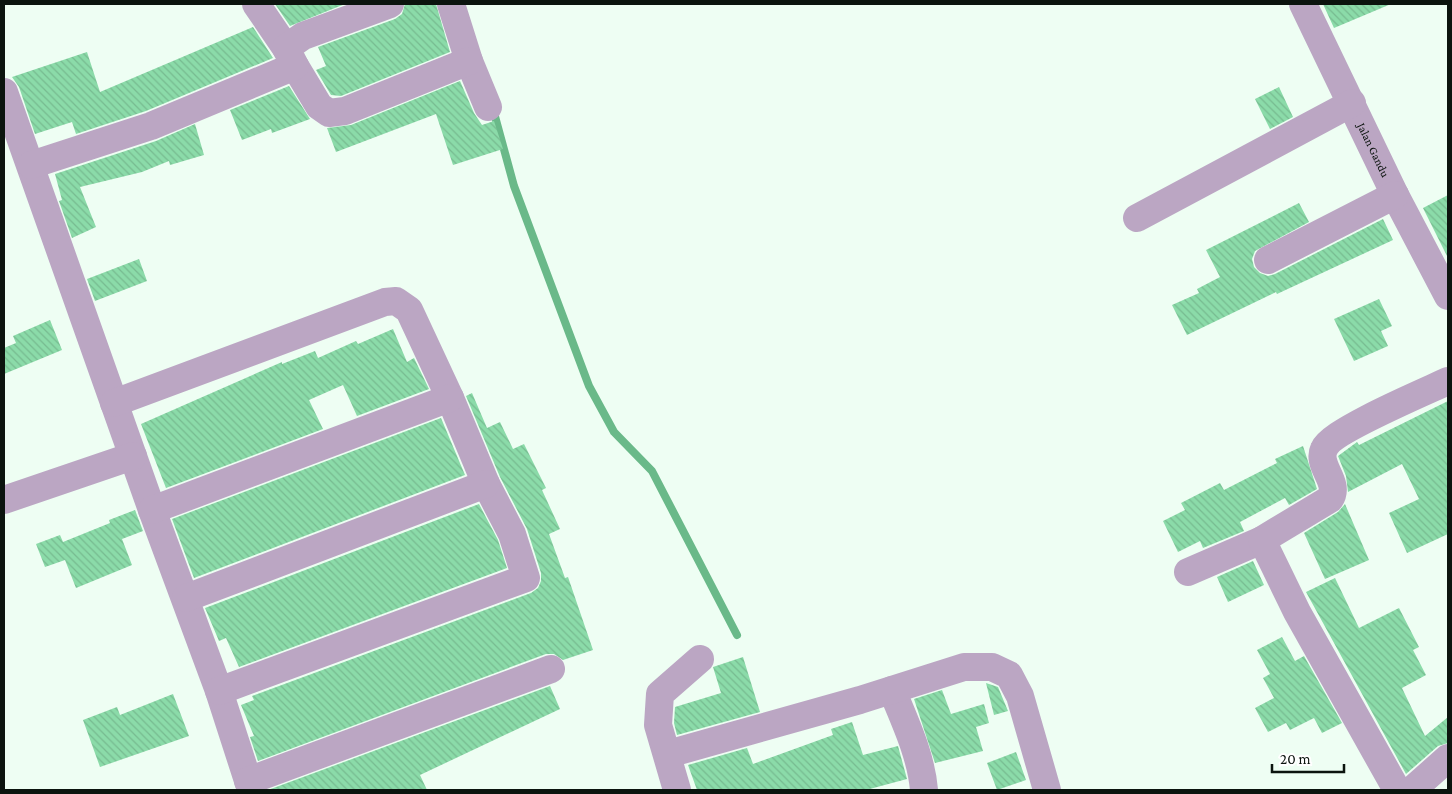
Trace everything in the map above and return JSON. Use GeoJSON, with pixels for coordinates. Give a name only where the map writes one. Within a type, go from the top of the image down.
{"type":"FeatureCollection","features":[{"type":"Feature","properties":{"kind":"street"},"geometry":{"type":"LineString","coordinates":[[256,4],[291,57],[319,106],[329,113],[346,111],[469,61]]}},
{"type":"Feature","properties":{"kind":"street"},"geometry":{"type":"LineString","coordinates":[[19,155],[151,126],[291,57],[303,36],[390,4]]}},
{"type":"Feature","properties":{"kind":"street"},"geometry":{"type":"LineString","coordinates":[[450,4],[469,61],[488,107]]}},
{"type":"Feature","properties":{"kind":"street","name":"Jalan Gandu"},"geometry":{"type":"LineString","coordinates":[[1303,4],[1395,195],[1448,296]]}},
{"type":"Feature","properties":{"kind":"street"},"geometry":{"type":"LineString","coordinates":[[4,92],[19,155],[186,598],[219,690],[250,786],[551,669]]}},
{"type":"Feature","properties":{"kind":"street"},"geometry":{"type":"LineString","coordinates":[[1138,218],[1352,103]]}},
{"type":"Feature","properties":{"kind":"street"},"geometry":{"type":"LineString","coordinates":[[1268,260],[1395,195]]}},
{"type":"Feature","properties":{"kind":"street"},"geometry":{"type":"LineString","coordinates":[[114,403],[385,302],[396,301],[409,310],[450,398],[486,484],[512,534],[526,578],[219,690]]}},
{"type":"Feature","properties":{"kind":"street"},"geometry":{"type":"LineString","coordinates":[[1188,572],[1262,540],[1330,499],[1334,493],[1334,486],[1322,457],[1324,448],[1332,440],[1376,413],[1448,381]]}},
{"type":"Feature","properties":{"kind":"street"},"geometry":{"type":"LineString","coordinates":[[152,510],[450,398]]}},
{"type":"Feature","properties":{"kind":"street"},"geometry":{"type":"LineString","coordinates":[[4,500],[134,456]]}},
{"type":"Feature","properties":{"kind":"street"},"geometry":{"type":"LineString","coordinates":[[186,598],[486,484]]}},
{"type":"Feature","properties":{"kind":"street"},"geometry":{"type":"LineString","coordinates":[[1262,540],[1297,612],[1397,790]]}},
{"type":"Feature","properties":{"kind":"street"},"geometry":{"type":"LineString","coordinates":[[677,790],[658,725],[660,694],[700,659]]}},
{"type":"Feature","properties":{"kind":"street"},"geometry":{"type":"LineString","coordinates":[[668,754],[892,690],[964,667],[992,667],[1009,675],[1020,696],[1047,790]]}},
{"type":"Feature","properties":{"kind":"street"},"geometry":{"type":"LineString","coordinates":[[892,690],[910,735],[922,775],[924,790]]}},
{"type":"Feature","properties":{"kind":"street"},"geometry":{"type":"LineString","coordinates":[[1422,787],[1448,758]]}},
{"type":"Feature","properties":{"kind":"building"},"geometry":{"type":"Polygon","coordinates":[[[275,4],[345,4],[290,26],[275,4]]]}},
{"type":"Feature","properties":{"kind":"building"},"geometry":{"type":"Polygon","coordinates":[[[405,4],[436,4],[450,52],[341,96],[331,95],[316,70],[326,66],[318,47],[395,19],[402,14],[405,4]]]}},
{"type":"Feature","properties":{"kind":"building"},"geometry":{"type":"Polygon","coordinates":[[[1323,4],[1391,4],[1334,28],[1323,4]]]}},
{"type":"Feature","properties":{"kind":"building"},"geometry":{"type":"Polygon","coordinates":[[[253,27],[273,58],[146,111],[76,134],[72,122],[35,134],[19,87],[12,77],[87,52],[100,92],[253,27]]]}},
{"type":"Feature","properties":{"kind":"building"},"geometry":{"type":"Polygon","coordinates":[[[460,81],[474,113],[482,125],[494,121],[503,149],[453,165],[436,114],[336,152],[327,128],[351,125],[460,81]]]}},
{"type":"Feature","properties":{"kind":"building"},"geometry":{"type":"Polygon","coordinates":[[[289,86],[310,119],[272,133],[271,129],[242,140],[230,110],[289,86]]]}},
{"type":"Feature","properties":{"kind":"building"},"geometry":{"type":"Polygon","coordinates":[[[1279,87],[1293,117],[1270,129],[1255,99],[1279,87]]]}},
{"type":"Feature","properties":{"kind":"building"},"geometry":{"type":"Polygon","coordinates":[[[195,124],[204,155],[170,165],[169,161],[142,172],[80,187],[96,227],[72,238],[59,201],[62,200],[55,174],[156,141],[195,124]]]}},
{"type":"Feature","properties":{"kind":"building"},"geometry":{"type":"Polygon","coordinates":[[[1448,195],[1448,258],[1423,208],[1448,195]]]}},
{"type":"Feature","properties":{"kind":"building"},"geometry":{"type":"Polygon","coordinates":[[[1299,203],[1309,222],[1255,251],[1252,259],[1254,267],[1260,273],[1268,276],[1275,274],[1383,219],[1393,240],[1277,294],[1276,292],[1187,335],[1172,305],[1199,293],[1197,289],[1220,277],[1206,250],[1299,203]]]}},
{"type":"Feature","properties":{"kind":"building"},"geometry":{"type":"Polygon","coordinates":[[[139,259],[147,281],[95,301],[87,279],[139,259]]]}},
{"type":"Feature","properties":{"kind":"building"},"geometry":{"type":"Polygon","coordinates":[[[1379,299],[1392,326],[1381,331],[1388,346],[1354,361],[1334,319],[1379,299]]]}},
{"type":"Feature","properties":{"kind":"building"},"geometry":{"type":"Polygon","coordinates":[[[50,320],[62,350],[4,374],[4,348],[16,343],[13,336],[50,320]]]}},
{"type":"Feature","properties":{"kind":"building"},"geometry":{"type":"Polygon","coordinates":[[[393,329],[407,362],[414,358],[429,389],[357,416],[343,385],[309,400],[323,429],[166,488],[141,424],[282,362],[282,364],[315,351],[318,358],[356,341],[358,344],[393,329]]]}},
{"type":"Feature","properties":{"kind":"building"},"geometry":{"type":"Polygon","coordinates":[[[472,393],[487,428],[500,422],[513,449],[524,444],[546,488],[542,490],[560,529],[549,534],[565,578],[568,577],[593,650],[563,660],[554,654],[546,654],[258,761],[250,737],[254,736],[241,705],[254,700],[252,696],[531,593],[538,588],[541,581],[541,573],[527,529],[500,477],[466,396],[472,393]]]}},
{"type":"Feature","properties":{"kind":"building"},"geometry":{"type":"Polygon","coordinates":[[[1448,401],[1448,534],[1407,553],[1389,513],[1419,499],[1402,464],[1348,492],[1346,476],[1338,456],[1357,442],[1359,445],[1448,401]]]}},
{"type":"Feature","properties":{"kind":"building"},"geometry":{"type":"Polygon","coordinates":[[[441,418],[465,475],[194,578],[172,519],[441,418]]]}},
{"type":"Feature","properties":{"kind":"building"},"geometry":{"type":"Polygon","coordinates":[[[1303,446],[1317,489],[1289,505],[1285,498],[1240,522],[1244,531],[1203,548],[1200,541],[1178,552],[1163,521],[1185,510],[1181,503],[1220,483],[1224,490],[1277,463],[1275,459],[1303,446]]]}},
{"type":"Feature","properties":{"kind":"building"},"geometry":{"type":"Polygon","coordinates":[[[479,504],[498,540],[507,568],[239,667],[226,638],[219,641],[205,608],[479,504]]]}},
{"type":"Feature","properties":{"kind":"building"},"geometry":{"type":"Polygon","coordinates":[[[1345,504],[1369,560],[1325,579],[1304,533],[1338,512],[1345,504]]]}},
{"type":"Feature","properties":{"kind":"building"},"geometry":{"type":"Polygon","coordinates":[[[135,510],[143,531],[122,539],[132,565],[76,588],[65,560],[45,567],[36,544],[60,535],[63,542],[110,523],[109,520],[135,510]]]}},
{"type":"Feature","properties":{"kind":"building"},"geometry":{"type":"Polygon","coordinates":[[[1253,561],[1264,585],[1228,602],[1217,577],[1253,561]]]}},
{"type":"Feature","properties":{"kind":"building"},"geometry":{"type":"Polygon","coordinates":[[[1335,578],[1359,628],[1399,608],[1419,647],[1413,650],[1426,675],[1402,688],[1425,736],[1448,717],[1448,743],[1438,746],[1406,774],[1306,592],[1335,578]]]}},
{"type":"Feature","properties":{"kind":"building"},"geometry":{"type":"Polygon","coordinates":[[[1282,637],[1295,661],[1304,656],[1342,723],[1322,733],[1314,718],[1290,730],[1286,723],[1268,732],[1255,708],[1274,698],[1263,678],[1270,674],[1257,650],[1282,637]]]}},
{"type":"Feature","properties":{"kind":"building"},"geometry":{"type":"Polygon","coordinates":[[[743,657],[760,712],[677,735],[674,723],[675,707],[721,693],[713,667],[743,657]]]}},
{"type":"Feature","properties":{"kind":"building"},"geometry":{"type":"Polygon","coordinates":[[[986,683],[998,687],[1008,711],[994,715],[986,683]]]}},
{"type":"Feature","properties":{"kind":"building"},"geometry":{"type":"Polygon","coordinates":[[[550,686],[560,709],[420,775],[427,790],[268,790],[550,686]]]}},
{"type":"Feature","properties":{"kind":"building"},"geometry":{"type":"Polygon","coordinates":[[[942,690],[951,714],[984,704],[989,723],[976,727],[983,751],[935,763],[914,699],[942,690]]]}},
{"type":"Feature","properties":{"kind":"building"},"geometry":{"type":"Polygon","coordinates":[[[173,694],[189,736],[100,767],[83,720],[117,707],[120,715],[173,694]]]}},
{"type":"Feature","properties":{"kind":"building"},"geometry":{"type":"Polygon","coordinates":[[[852,722],[863,755],[898,746],[907,779],[866,790],[697,790],[688,765],[747,748],[753,764],[833,735],[831,729],[852,722]]]}},
{"type":"Feature","properties":{"kind":"building"},"geometry":{"type":"Polygon","coordinates":[[[1016,752],[1026,780],[997,790],[987,763],[1016,752]]]}},
{"type":"Feature","properties":{"kind":"waterway"},"geometry":{"type":"LineString","coordinates":[[493,109],[514,186],[589,386],[614,432],[652,471],[737,635]]}}]}
